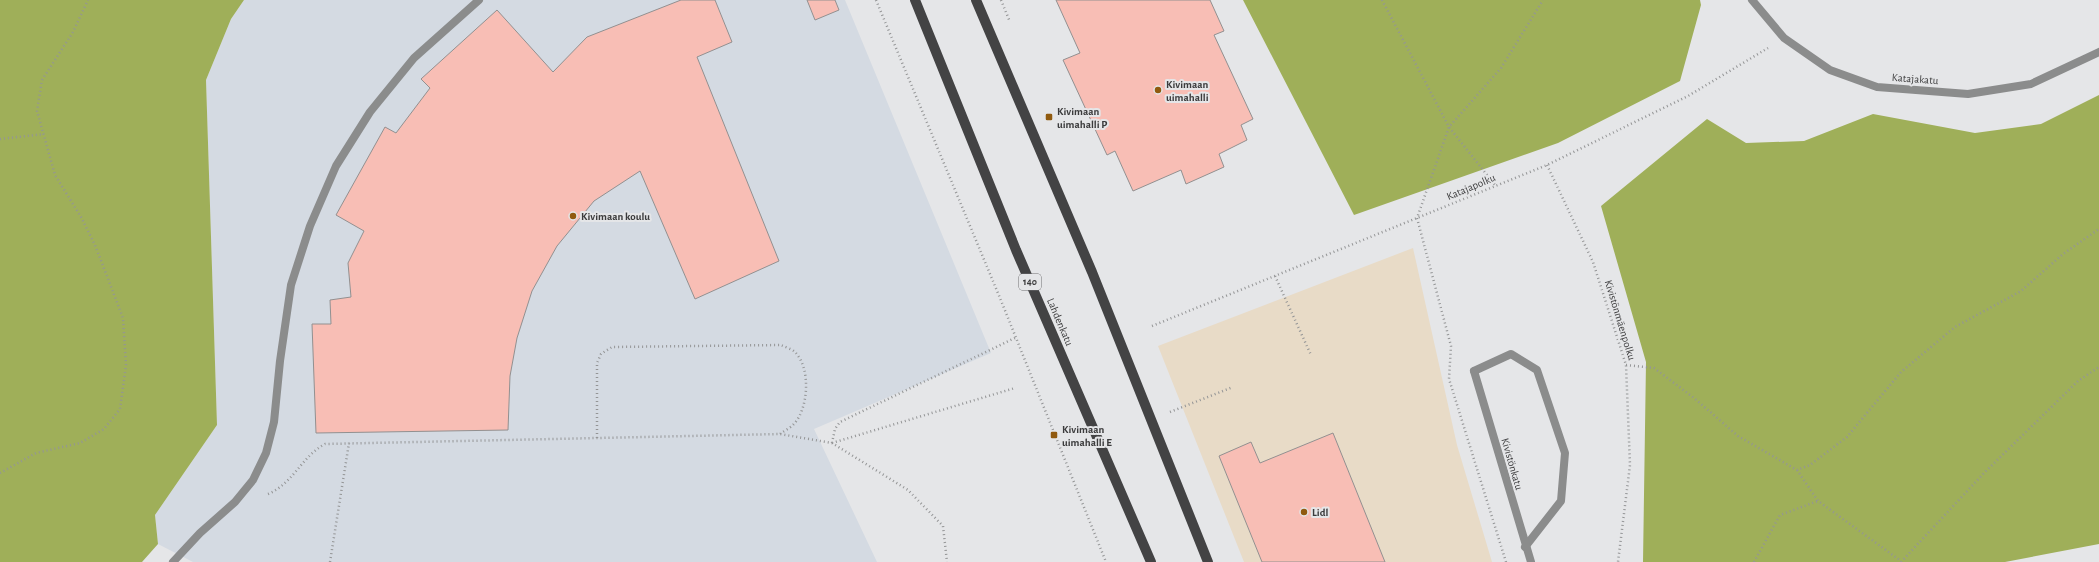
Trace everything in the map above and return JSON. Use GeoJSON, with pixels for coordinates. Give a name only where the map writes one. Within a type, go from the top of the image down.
{"type":"FeatureCollection","features":[{"type":"Feature","properties":{"kind":"main road","name":"Lahdenkatu"},"geometry":{"type":"LineString","coordinates":[[915,0],[1016,250],[1151,562]]}},
{"type":"Feature","properties":{"kind":"main road"},"geometry":{"type":"LineString","coordinates":[[976,0],[1092,272],[1208,562]]}},
{"type":"Feature","properties":{"kind":"street"},"geometry":{"type":"LineString","coordinates":[[173,562],[200,533],[235,502],[253,480],[266,453],[274,422],[280,361],[291,285],[310,226],[336,166],[370,112],[414,58],[480,0]]}},
{"type":"Feature","properties":{"kind":"street","name":"Katajakatu"},"geometry":{"type":"LineString","coordinates":[[1752,0],[1784,38],[1830,70],[1877,87],[1968,94],[2031,84],[2099,52]]}},
{"type":"Feature","properties":{"kind":"street","name":"Kivistönkatu"},"geometry":{"type":"LineString","coordinates":[[1525,547],[1561,501],[1566,454],[1537,370],[1511,354],[1474,371],[1525,547],[1531,562]]}},
{"type":"Feature","properties":{"kind":"path"},"geometry":{"type":"LineString","coordinates":[[0,473],[36,453],[80,443],[104,429],[120,409],[126,365],[123,318],[95,246],[81,217],[55,175],[37,110],[42,80],[73,32],[88,0]]}},
{"type":"Feature","properties":{"kind":"path"},"geometry":{"type":"LineString","coordinates":[[876,0],[1000,298],[1106,562]]}},
{"type":"Feature","properties":{"kind":"path"},"geometry":{"type":"LineString","coordinates":[[1382,0],[1449,126],[1495,185]]}},
{"type":"Feature","properties":{"kind":"path"},"geometry":{"type":"LineString","coordinates":[[1417,218],[1449,126],[1502,68],[1543,0]]}},
{"type":"Feature","properties":{"kind":"path","name":"Katajapolku"},"geometry":{"type":"LineString","coordinates":[[1152,326],[1547,165],[1688,96],[1784,38]]}},
{"type":"Feature","properties":{"kind":"path"},"geometry":{"type":"LineString","coordinates":[[0,139],[44,134]]}},
{"type":"Feature","properties":{"kind":"path","name":"Kivistönmäenpolku"},"geometry":{"type":"LineString","coordinates":[[1547,165],[1593,262],[1626,365],[1630,465],[1618,562]]}},
{"type":"Feature","properties":{"kind":"path"},"geometry":{"type":"LineString","coordinates":[[1797,470],[1810,465],[1847,438],[1901,372],[1955,327],[2021,290],[2063,254],[2099,229]]}},
{"type":"Feature","properties":{"kind":"path"},"geometry":{"type":"LineString","coordinates":[[1275,276],[1311,356]]}},
{"type":"Feature","properties":{"kind":"path"},"geometry":{"type":"LineString","coordinates":[[832,443],[835,429],[840,422],[1015,338]]}},
{"type":"Feature","properties":{"kind":"path"},"geometry":{"type":"LineString","coordinates":[[597,438],[597,363],[601,354],[612,347],[781,345],[795,352],[804,370],[806,390],[803,409],[794,424],[780,434]]}},
{"type":"Feature","properties":{"kind":"path"},"geometry":{"type":"LineString","coordinates":[[1626,365],[1654,368],[1694,398],[1738,436],[1797,470],[1818,501],[1901,562],[1984,473],[2034,424],[2078,381],[2099,368]]}},
{"type":"Feature","properties":{"kind":"path"},"geometry":{"type":"LineString","coordinates":[[1170,412],[1233,387]]}},
{"type":"Feature","properties":{"kind":"path"},"geometry":{"type":"LineString","coordinates":[[832,443],[1015,388]]}},
{"type":"Feature","properties":{"kind":"path"},"geometry":{"type":"LineString","coordinates":[[235,502],[259,497],[276,490],[291,478],[312,451],[325,444],[780,434],[832,443],[908,490],[944,526],[947,562]]}},
{"type":"Feature","properties":{"kind":"path"},"geometry":{"type":"LineString","coordinates":[[330,562],[349,443]]}},
{"type":"Feature","properties":{"kind":"path"},"geometry":{"type":"LineString","coordinates":[[1754,562],[1780,515],[1818,501]]}},
{"type":"Feature","properties":{"kind":"shaded area","name":"Kivimaan koulu"},"geometry":{"type":"Polygon","coordinates":[[[244,0],[845,0],[991,353],[814,429],[877,562],[193,562],[158,544],[155,515],[217,425],[206,80],[231,19],[244,0]]]}},
{"type":"Feature","properties":{"kind":"shaded area"},"geometry":{"type":"Polygon","coordinates":[[[1413,248],[1457,445],[1492,562],[1244,562],[1158,346],[1413,248]]]}},
{"type":"Feature","properties":{"kind":"green space"},"geometry":{"type":"Polygon","coordinates":[[[0,0],[244,0],[231,19],[206,80],[217,425],[155,515],[158,544],[142,562],[0,562],[0,0]]]}},
{"type":"Feature","properties":{"kind":"green space"},"geometry":{"type":"Polygon","coordinates":[[[1243,0],[1700,0],[1701,5],[1680,81],[1558,143],[1354,215],[1243,0]]]}},
{"type":"Feature","properties":{"kind":"green space"},"geometry":{"type":"Polygon","coordinates":[[[2099,95],[2099,544],[2005,562],[1643,562],[1646,362],[1601,206],[1707,119],[1746,143],[1804,141],[1873,114],[1975,133],[2041,124],[2099,95]]]}},
{"type":"Feature","properties":{"kind":"building"},"geometry":{"type":"Polygon","coordinates":[[[681,0],[715,0],[732,42],[697,57],[779,261],[695,299],[640,171],[594,201],[557,246],[532,291],[517,338],[510,376],[508,430],[316,433],[312,324],[331,324],[330,300],[351,297],[348,263],[364,231],[336,215],[385,127],[396,133],[430,88],[421,79],[497,10],[553,72],[587,37],[681,0]]]}},
{"type":"Feature","properties":{"kind":"building"},"geometry":{"type":"Polygon","coordinates":[[[807,0],[835,0],[839,10],[815,20],[807,0]]]}},
{"type":"Feature","properties":{"kind":"building","name":"Kivimaan uimahalli"},"geometry":{"type":"Polygon","coordinates":[[[1056,0],[1210,0],[1224,31],[1214,35],[1253,119],[1241,125],[1247,140],[1219,154],[1224,167],[1186,184],[1181,170],[1133,191],[1115,151],[1107,155],[1063,60],[1080,53],[1056,0]]]}},
{"type":"Feature","properties":{"kind":"building","name":"Lidl"},"geometry":{"type":"Polygon","coordinates":[[[1333,433],[1385,562],[1262,562],[1219,456],[1251,442],[1260,463],[1333,433]]]}},
{"type":"Feature","properties":{"kind":"place","name":"Kivimaan uimahalli"},"geometry":{"type":"Point","coordinates":[1158,90]}},
{"type":"Feature","properties":{"kind":"place","name":"Kivimaan uimahalli P"},"geometry":{"type":"Point","coordinates":[1049,117]}},
{"type":"Feature","properties":{"kind":"place","name":"Kivimaan koulu"},"geometry":{"type":"Point","coordinates":[573,216]}},
{"type":"Feature","properties":{"kind":"place","name":"Kivimaan uimahalli E"},"geometry":{"type":"Point","coordinates":[1054,435]}},
{"type":"Feature","properties":{"kind":"place","name":"Lidl"},"geometry":{"type":"Point","coordinates":[1304,512]}}]}
